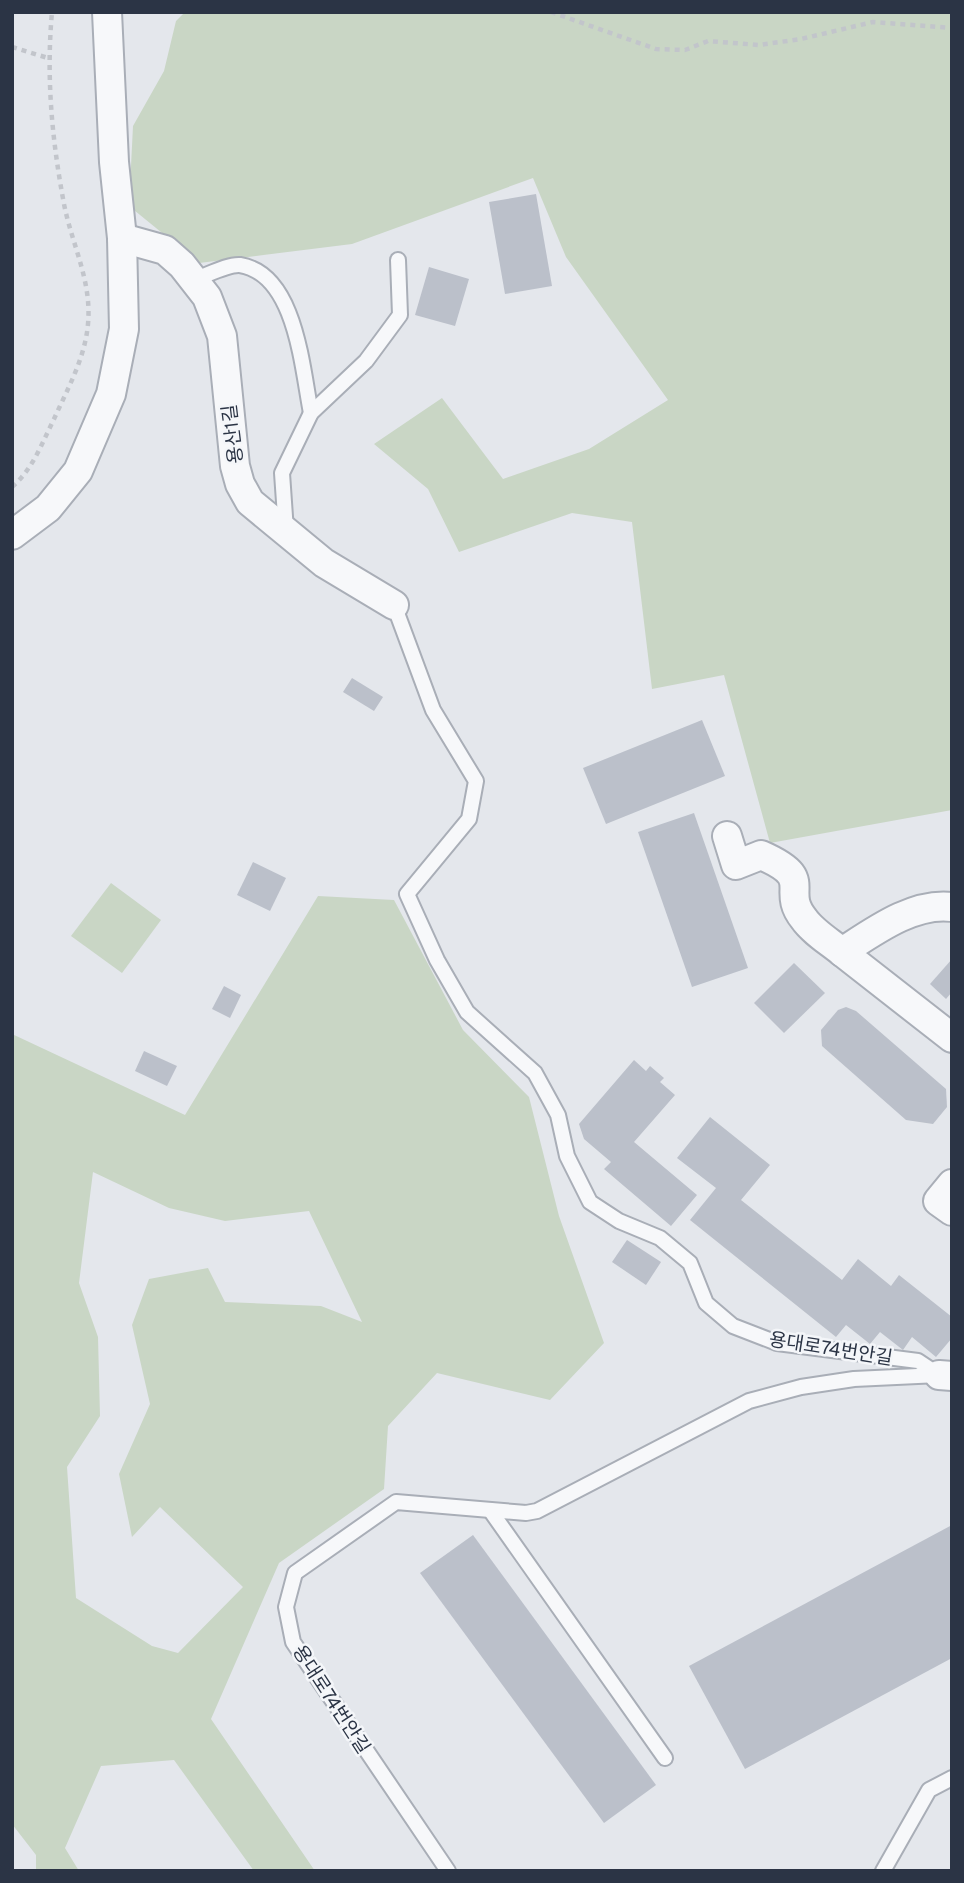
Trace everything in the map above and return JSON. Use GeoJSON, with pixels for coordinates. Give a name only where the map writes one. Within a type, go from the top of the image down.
{"type":"FeatureCollection","features":[{"type":"Feature","properties":{"kind":"street"},"geometry":{"type":"LineString","coordinates":[[12,535],[48,508],[78,471],[111,394],[124,329],[122,238],[114,162],[107,12]]}},
{"type":"Feature","properties":{"kind":"street","name":"용산1길"},"geometry":{"type":"LineString","coordinates":[[122,238],[165,250],[207,297],[222,336],[235,466],[240,484],[250,502],[324,563],[394,605]]}},
{"type":"Feature","properties":{"kind":"street"},"geometry":{"type":"LineString","coordinates":[[727,836],[736,865],[761,855],[785,865],[795,877],[796,901],[803,918],[952,1038]]}},
{"type":"Feature","properties":{"kind":"street"},"geometry":{"type":"LineString","coordinates":[[842,952],[884,925],[937,905],[952,907]]}},
{"type":"Feature","properties":{"kind":"street"},"geometry":{"type":"LineString","coordinates":[[952,1184],[938,1201],[952,1211]]}},
{"type":"Feature","properties":{"kind":"lane"},"geometry":{"type":"LineString","coordinates":[[286,531],[282,474],[311,413],[366,361],[400,315],[398,260]]}},
{"type":"Feature","properties":{"kind":"lane"},"geometry":{"type":"LineString","coordinates":[[193,280],[238,265],[266,275],[292,318],[311,413]]}},
{"type":"Feature","properties":{"kind":"lane","name":"용대로74번안길"},"geometry":{"type":"LineString","coordinates":[[394,605],[432,710],[476,780],[469,819],[407,894],[437,960],[467,1012],[536,1073],[558,1115],[567,1156],[590,1202],[619,1221],[660,1238],[690,1263],[706,1303],[733,1326],[777,1343],[918,1361],[945,1375]]}},
{"type":"Feature","properties":{"kind":"lane","name":"용대로74번안길"},"geometry":{"type":"LineString","coordinates":[[448,1871],[293,1642],[286,1607],[295,1573],[396,1502],[526,1513],[547,1507],[703,1423],[771,1393],[854,1380],[945,1375]]}},
{"type":"Feature","properties":{"kind":"lane"},"geometry":{"type":"LineString","coordinates":[[490,1510],[665,1758]]}},
{"type":"Feature","properties":{"kind":"lane"},"geometry":{"type":"LineString","coordinates":[[883,1871],[929,1790],[952,1778]]}},
{"type":"Feature","properties":{"kind":"path"},"geometry":{"type":"LineString","coordinates":[[12,487],[33,463],[38,453],[79,363],[88,325],[83,266],[65,207],[55,151],[48,58],[51,12]]}},
{"type":"Feature","properties":{"kind":"path"},"geometry":{"type":"LineString","coordinates":[[551,12],[656,49],[685,50],[708,41],[769,44],[873,22],[952,28]]}},
{"type":"Feature","properties":{"kind":"path"},"geometry":{"type":"LineString","coordinates":[[12,47],[48,58]]}},
{"type":"Feature","properties":{"kind":"green space"},"geometry":{"type":"Polygon","coordinates":[[[185,12],[952,12],[952,810],[770,843],[724,675],[652,689],[632,522],[572,513],[459,552],[428,489],[374,444],[442,398],[503,479],[589,449],[668,400],[566,257],[533,178],[352,244],[199,263],[129,206],[133,126],[164,71],[176,21],[185,12]]]}},
{"type":"Feature","properties":{"kind":"green space"},"geometry":{"type":"Polygon","coordinates":[[[111,883],[161,920],[122,973],[71,936],[111,883]]]}},
{"type":"Feature","properties":{"kind":"green space"},"geometry":{"type":"Polygon","coordinates":[[[318,896],[394,900],[463,1030],[529,1097],[559,1216],[604,1343],[550,1400],[437,1373],[388,1426],[384,1489],[279,1563],[211,1719],[315,1871],[254,1871],[174,1760],[101,1766],[65,1848],[79,1871],[36,1871],[36,1855],[12,1824],[12,1034],[185,1115],[318,896]],[[93,1172],[79,1283],[98,1337],[100,1416],[67,1467],[76,1598],[152,1646],[178,1653],[243,1587],[160,1507],[132,1537],[119,1474],[150,1404],[132,1325],[149,1279],[208,1268],[225,1302],[321,1306],[362,1322],[309,1211],[225,1221],[169,1208],[93,1172]]]}},
{"type":"Feature","properties":{"kind":"building"},"geometry":{"type":"Polygon","coordinates":[[[536,194],[552,286],[505,294],[489,202],[536,194]]]}},
{"type":"Feature","properties":{"kind":"building"},"geometry":{"type":"Polygon","coordinates":[[[429,267],[469,279],[455,326],[415,315],[429,267]]]}},
{"type":"Feature","properties":{"kind":"building"},"geometry":{"type":"Polygon","coordinates":[[[352,678],[383,697],[374,711],[343,692],[352,678]]]}},
{"type":"Feature","properties":{"kind":"building"},"geometry":{"type":"Polygon","coordinates":[[[702,720],[725,776],[606,824],[583,768],[702,720]]]}},
{"type":"Feature","properties":{"kind":"building"},"geometry":{"type":"Polygon","coordinates":[[[694,813],[748,968],[692,987],[638,832],[694,813]]]}},
{"type":"Feature","properties":{"kind":"building"},"geometry":{"type":"Polygon","coordinates":[[[253,862],[286,878],[270,911],[237,895],[253,862]]]}},
{"type":"Feature","properties":{"kind":"building"},"geometry":{"type":"Polygon","coordinates":[[[952,959],[952,992],[946,999],[930,984],[952,959]]]}},
{"type":"Feature","properties":{"kind":"building"},"geometry":{"type":"Polygon","coordinates":[[[794,963],[825,993],[784,1033],[754,1003],[794,963]]]}},
{"type":"Feature","properties":{"kind":"building"},"geometry":{"type":"Polygon","coordinates":[[[224,986],[241,995],[230,1018],[212,1009],[224,986]]]}},
{"type":"Feature","properties":{"kind":"building"},"geometry":{"type":"Polygon","coordinates":[[[846,1007],[856,1011],[946,1089],[947,1107],[933,1124],[906,1120],[822,1046],[821,1030],[838,1010],[846,1007]]]}},
{"type":"Feature","properties":{"kind":"building"},"geometry":{"type":"Polygon","coordinates":[[[144,1051],[177,1066],[167,1086],[135,1071],[144,1051]]]}},
{"type":"Feature","properties":{"kind":"building"},"geometry":{"type":"Polygon","coordinates":[[[634,1060],[646,1071],[650,1066],[664,1078],[660,1082],[675,1095],[634,1142],[697,1195],[671,1226],[604,1169],[611,1162],[584,1139],[579,1124],[634,1060]]]}},
{"type":"Feature","properties":{"kind":"building"},"geometry":{"type":"Polygon","coordinates":[[[710,1117],[770,1165],[741,1200],[842,1280],[858,1259],[891,1286],[899,1275],[952,1317],[952,1338],[936,1357],[912,1337],[903,1350],[880,1332],[870,1344],[846,1325],[836,1337],[690,1220],[716,1188],[677,1158],[710,1117]]]}},
{"type":"Feature","properties":{"kind":"building"},"geometry":{"type":"Polygon","coordinates":[[[627,1240],[661,1262],[646,1285],[612,1262],[627,1240]]]}},
{"type":"Feature","properties":{"kind":"building"},"geometry":{"type":"Polygon","coordinates":[[[952,1525],[952,1658],[745,1769],[689,1666],[952,1525]]]}},
{"type":"Feature","properties":{"kind":"building"},"geometry":{"type":"Polygon","coordinates":[[[473,1535],[656,1785],[604,1823],[420,1573],[473,1535]]]}}]}
